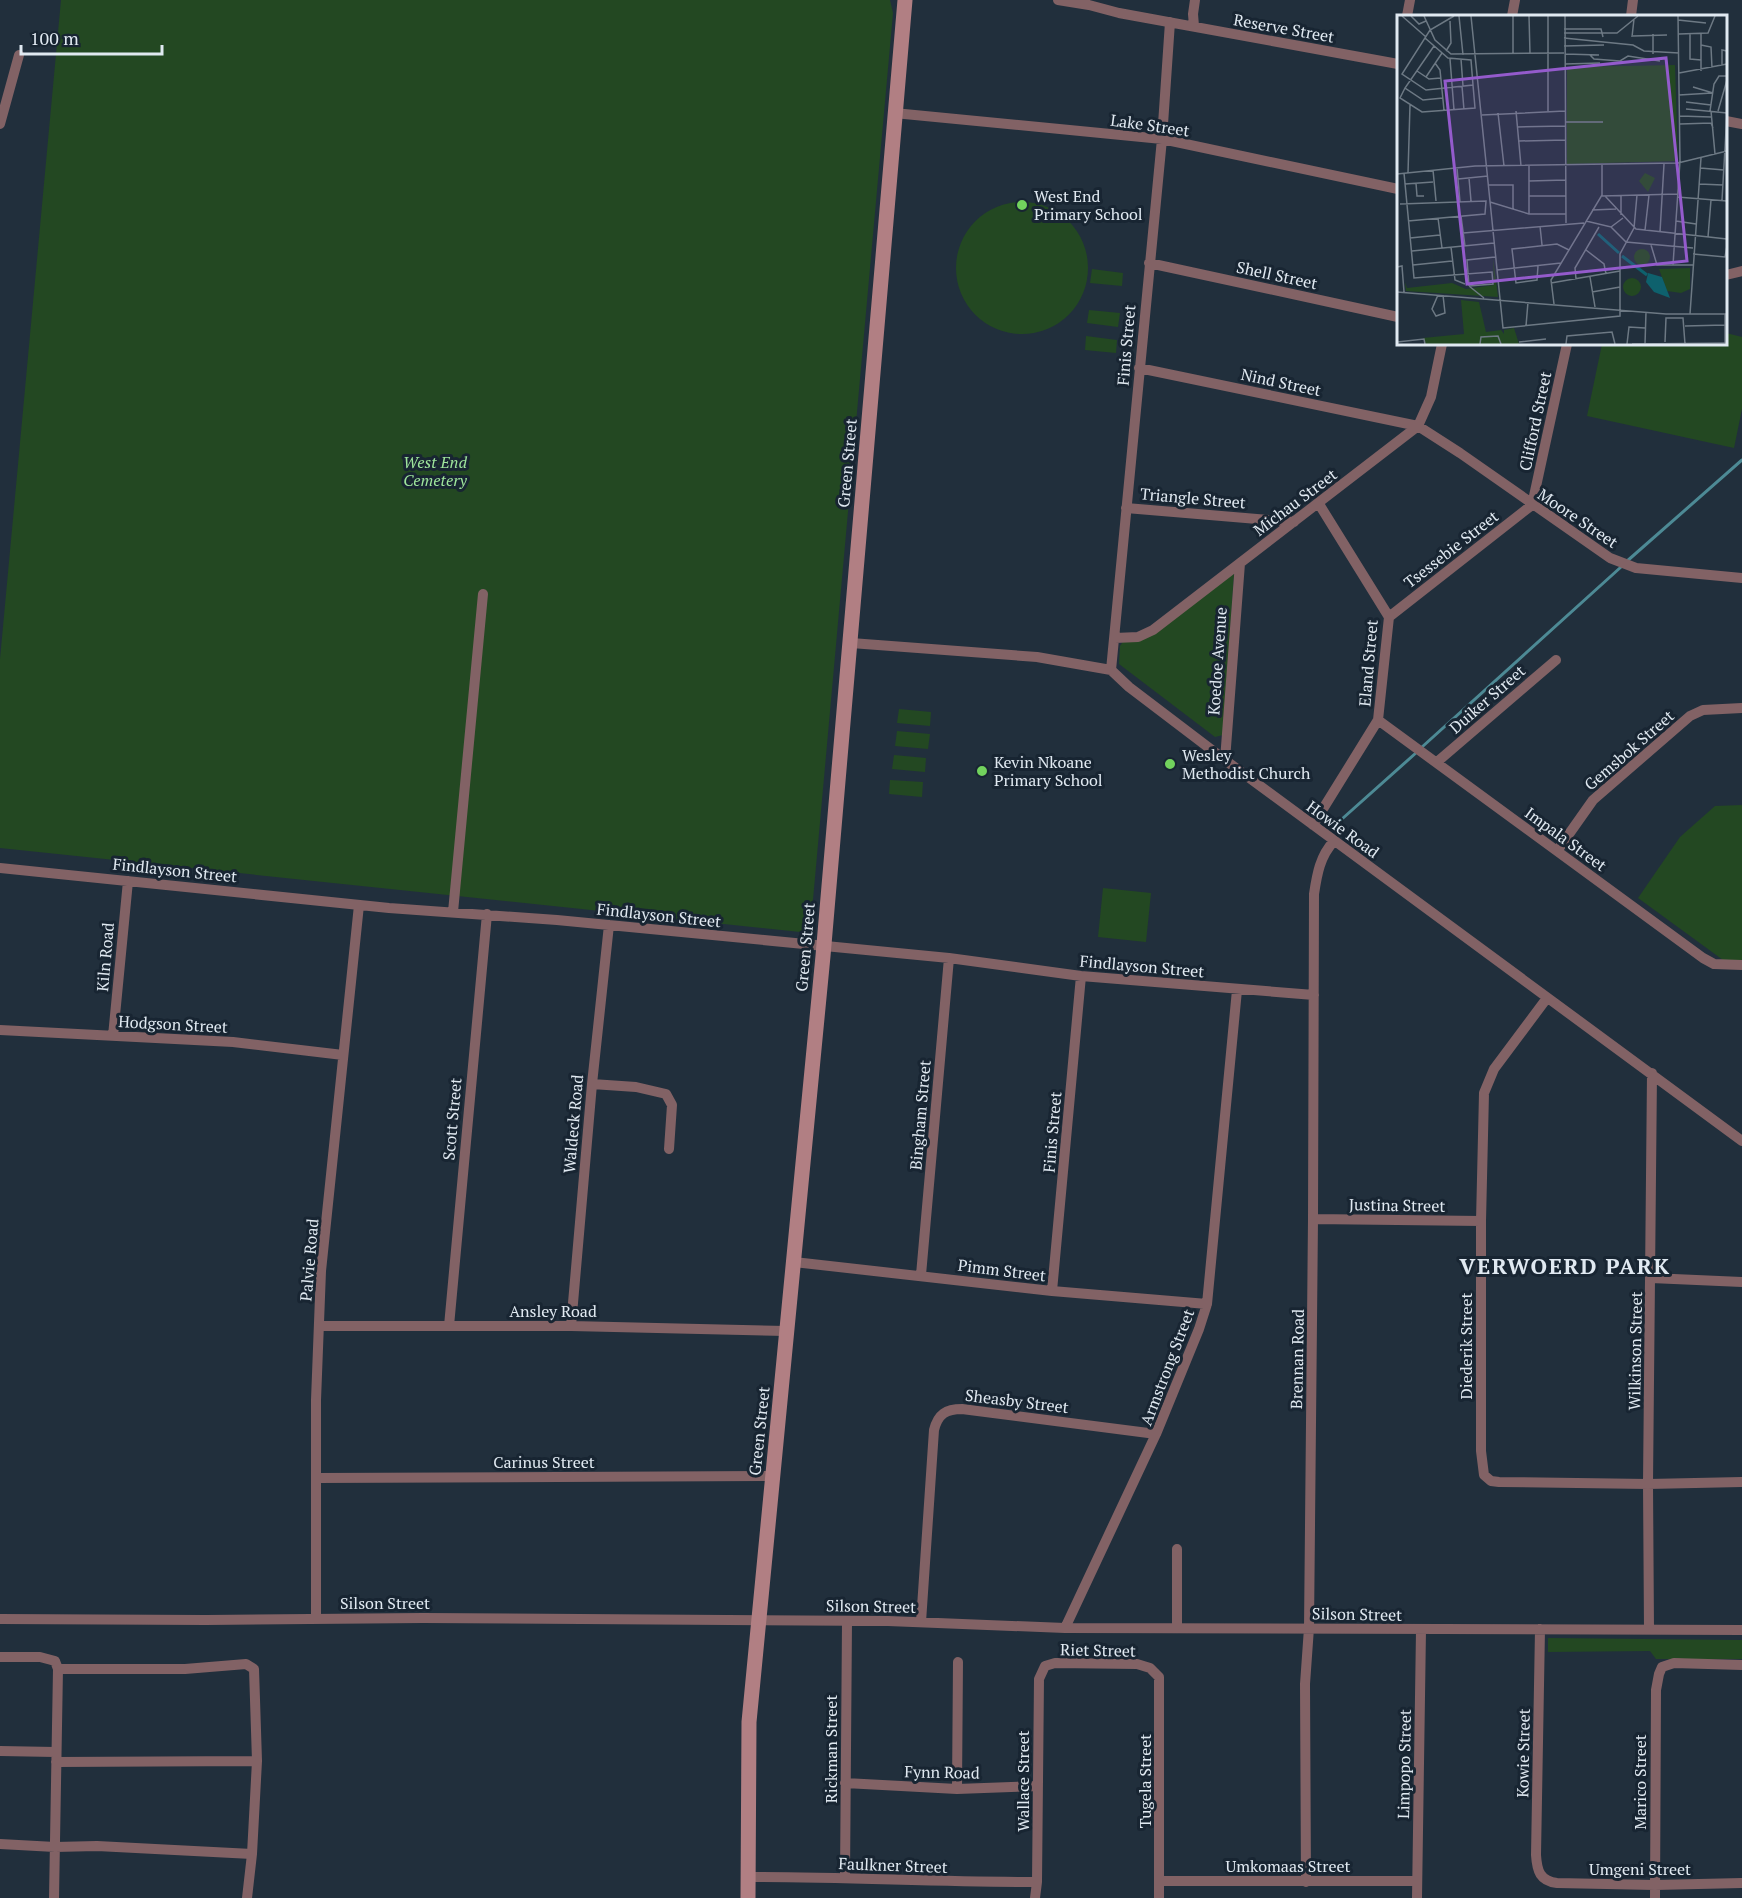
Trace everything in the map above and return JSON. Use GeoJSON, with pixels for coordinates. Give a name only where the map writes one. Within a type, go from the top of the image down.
{"type":"FeatureCollection","features":[{"type":"Feature","properties":{"kind":"street","name":"Green Street"},"geometry":{"type":"LineString","coordinates":[[748,1898],[749,1722],[824,945],[905,0]]}},
{"type":"Feature","properties":{"kind":"street","name":"Reserve Street"},"geometry":{"type":"LineString","coordinates":[[1058,0],[1089,4],[1119,13],[1397,60]]}},
{"type":"Feature","properties":{"kind":"street"},"geometry":{"type":"LineString","coordinates":[[1194,26],[1192,14],[1195,0]]}},
{"type":"Feature","properties":{"kind":"street"},"geometry":{"type":"LineString","coordinates":[[1407,15],[1410,0]]}},
{"type":"Feature","properties":{"kind":"street"},"geometry":{"type":"LineString","coordinates":[[1512,15],[1515,0]]}},
{"type":"Feature","properties":{"kind":"street"},"geometry":{"type":"LineString","coordinates":[[1631,15],[1634,0]]}},
{"type":"Feature","properties":{"kind":"street","name":"Finis Street"},"geometry":{"type":"LineString","coordinates":[[1111,670],[1162,139],[1170,22]]}},
{"type":"Feature","properties":{"kind":"street"},"geometry":{"type":"LineString","coordinates":[[0,122],[18,55]]}},
{"type":"Feature","properties":{"kind":"street","name":"Lake Street"},"geometry":{"type":"LineString","coordinates":[[894,113],[1162,139],[1397,189]]}},
{"type":"Feature","properties":{"kind":"street"},"geometry":{"type":"LineString","coordinates":[[1727,121],[1742,124]]}},
{"type":"Feature","properties":{"kind":"street","name":"Shell Street"},"geometry":{"type":"LineString","coordinates":[[1149,263],[1397,317]]}},
{"type":"Feature","properties":{"kind":"street"},"geometry":{"type":"LineString","coordinates":[[1727,275],[1742,271]]}},
{"type":"Feature","properties":{"kind":"street","name":"Michau Street"},"geometry":{"type":"LineString","coordinates":[[1115,638],[1147,634],[1418,426],[1431,397],[1442,345]]}},
{"type":"Feature","properties":{"kind":"street","name":"Clifford Street"},"geometry":{"type":"LineString","coordinates":[[1532,505],[1567,345]]}},
{"type":"Feature","properties":{"kind":"street","name":"Nind Street"},"geometry":{"type":"LineString","coordinates":[[1139,368],[1418,426]]}},
{"type":"Feature","properties":{"kind":"street","name":"Moore Street"},"geometry":{"type":"LineString","coordinates":[[1418,426],[1460,453],[1597,551],[1624,565],[1742,578]]}},
{"type":"Feature","properties":{"kind":"street","name":"Eland Street"},"geometry":{"type":"LineString","coordinates":[[1313,825],[1378,720],[1389,617],[1319,504]]}},
{"type":"Feature","properties":{"kind":"street","name":"Tsessebie Street"},"geometry":{"type":"LineString","coordinates":[[1389,617],[1532,505]]}},
{"type":"Feature","properties":{"kind":"street","name":"Triangle Street"},"geometry":{"type":"LineString","coordinates":[[1126,508],[1294,522]]}},
{"type":"Feature","properties":{"kind":"street","name":"Koedoe Avenue"},"geometry":{"type":"LineString","coordinates":[[1225,760],[1240,563]]}},
{"type":"Feature","properties":{"kind":"street"},"geometry":{"type":"LineString","coordinates":[[453,912],[483,594]]}},
{"type":"Feature","properties":{"kind":"street"},"geometry":{"type":"LineString","coordinates":[[851,642],[1037,657],[1111,670]]}},
{"type":"Feature","properties":{"kind":"street","name":"Duiker Street"},"geometry":{"type":"LineString","coordinates":[[1437,762],[1556,660]]}},
{"type":"Feature","properties":{"kind":"street","name":"Howie Road"},"geometry":{"type":"LineString","coordinates":[[1111,670],[1129,687],[1225,760],[1742,1141]]}},
{"type":"Feature","properties":{"kind":"street","name":"Gemsbok Street"},"geometry":{"type":"LineString","coordinates":[[1557,851],[1593,800],[1690,716],[1702,710],[1742,708]]}},
{"type":"Feature","properties":{"kind":"street","name":"Impala Street"},"geometry":{"type":"LineString","coordinates":[[1378,720],[1703,958],[1714,964],[1742,965]]}},
{"type":"Feature","properties":{"kind":"street","name":"Brennan Road"},"geometry":{"type":"LineString","coordinates":[[1306,1882],[1305,1684],[1309,1628],[1314,894],[1320,861],[1334,841]]}},
{"type":"Feature","properties":{"kind":"street","name":"Findlayson Street"},"geometry":{"type":"LineString","coordinates":[[0,868],[359,905],[824,945],[949,958],[1081,976],[1314,995]]}},
{"type":"Feature","properties":{"kind":"street","name":"Kiln Road"},"geometry":{"type":"LineString","coordinates":[[113,1036],[128,880]]}},
{"type":"Feature","properties":{"kind":"street","name":"Palvie Road"},"geometry":{"type":"LineString","coordinates":[[316,1619],[316,1400],[321,1271],[359,905]]}},
{"type":"Feature","properties":{"kind":"street","name":"Scott Street"},"geometry":{"type":"LineString","coordinates":[[449,1326],[487,915]]}},
{"type":"Feature","properties":{"kind":"street","name":"Waldeck Road"},"geometry":{"type":"LineString","coordinates":[[571,1326],[592,1084],[609,926]]}},
{"type":"Feature","properties":{"kind":"street","name":"Bingham Street"},"geometry":{"type":"LineString","coordinates":[[921,1275],[949,958]]}},
{"type":"Feature","properties":{"kind":"street","name":"Finis Street"},"geometry":{"type":"LineString","coordinates":[[1052,1290],[1081,976]]}},
{"type":"Feature","properties":{"kind":"street","name":"Armstrong Street"},"geometry":{"type":"LineString","coordinates":[[1065,1628],[1156,1434],[1207,1304],[1237,990]]}},
{"type":"Feature","properties":{"kind":"street","name":"Diederik Street"},"geometry":{"type":"LineString","coordinates":[[1548,998],[1494,1069],[1486,1084],[1483,1101],[1481,1451],[1484,1475],[1491,1481],[1499,1482],[1648,1484]]}},
{"type":"Feature","properties":{"kind":"street","name":"Hodgson Street"},"geometry":{"type":"LineString","coordinates":[[0,1030],[233,1042],[343,1054]]}},
{"type":"Feature","properties":{"kind":"street","name":"Wilkinson Street"},"geometry":{"type":"LineString","coordinates":[[1649,1629],[1652,1073]]}},
{"type":"Feature","properties":{"kind":"street"},"geometry":{"type":"LineString","coordinates":[[592,1084],[636,1087],[666,1094],[672,1105],[669,1149]]}},
{"type":"Feature","properties":{"kind":"street","name":"Justina Street"},"geometry":{"type":"LineString","coordinates":[[1313,1219],[1481,1221]]}},
{"type":"Feature","properties":{"kind":"street","name":"Pimm Street"},"geometry":{"type":"LineString","coordinates":[[794,1262],[1207,1304]]}},
{"type":"Feature","properties":{"kind":"street"},"geometry":{"type":"LineString","coordinates":[[1651,1278],[1742,1282]]}},
{"type":"Feature","properties":{"kind":"street","name":"Ansley Road"},"geometry":{"type":"LineString","coordinates":[[319,1326],[571,1326],[786,1331]]}},
{"type":"Feature","properties":{"kind":"street","name":"Sheasby Street"},"geometry":{"type":"LineString","coordinates":[[921,1622],[934,1430],[944,1412],[962,1409],[1156,1434]]}},
{"type":"Feature","properties":{"kind":"street","name":"Carinus Street"},"geometry":{"type":"LineString","coordinates":[[317,1478],[772,1476]]}},
{"type":"Feature","properties":{"kind":"street"},"geometry":{"type":"LineString","coordinates":[[1648,1484],[1742,1482]]}},
{"type":"Feature","properties":{"kind":"street"},"geometry":{"type":"LineString","coordinates":[[1177,1549],[1177,1628]]}},
{"type":"Feature","properties":{"kind":"street","name":"Silson Street"},"geometry":{"type":"LineString","coordinates":[[0,1619],[423,1618],[921,1622],[1065,1628],[1742,1629]]}},
{"type":"Feature","properties":{"kind":"street","name":"Rickman Street"},"geometry":{"type":"LineString","coordinates":[[845,1877],[847,1622]]}},
{"type":"Feature","properties":{"kind":"street","name":"Kowie Street"},"geometry":{"type":"LineString","coordinates":[[1540,1629],[1536,1855],[1537,1869],[1541,1876]]}},
{"type":"Feature","properties":{"kind":"street","name":"Limpopo Street"},"geometry":{"type":"LineString","coordinates":[[1417,1898],[1421,1630]]}},
{"type":"Feature","properties":{"kind":"street"},"geometry":{"type":"LineString","coordinates":[[0,1657],[46,1658],[55,1661],[58,1669],[54,1898]]}},
{"type":"Feature","properties":{"kind":"street"},"geometry":{"type":"LineString","coordinates":[[957,1789],[958,1662]]}},
{"type":"Feature","properties":{"kind":"street","name":"Riet Street"},"geometry":{"type":"LineString","coordinates":[[1045,1666],[1055,1663],[1137,1664],[1150,1668]]}},
{"type":"Feature","properties":{"kind":"street","name":"Marico Street"},"geometry":{"type":"LineString","coordinates":[[1655,1898],[1656,1690],[1659,1674],[1662,1667],[1674,1663],[1742,1665]]}},
{"type":"Feature","properties":{"kind":"street"},"geometry":{"type":"LineString","coordinates":[[58,1669],[185,1669],[248,1664],[254,1672],[256,1761],[252,1854],[247,1898]]}},
{"type":"Feature","properties":{"kind":"street","name":"Wallace Street"},"geometry":{"type":"LineString","coordinates":[[1035,1898],[1039,1679],[1045,1666]]}},
{"type":"Feature","properties":{"kind":"street","name":"Tugela Street"},"geometry":{"type":"LineString","coordinates":[[1150,1668],[1157,1672],[1160,1681],[1159,1898]]}},
{"type":"Feature","properties":{"kind":"street"},"geometry":{"type":"LineString","coordinates":[[0,1751],[56,1757],[256,1761]]}},
{"type":"Feature","properties":{"kind":"street","name":"Fynn Road"},"geometry":{"type":"LineString","coordinates":[[845,1783],[957,1789],[1038,1786]]}},
{"type":"Feature","properties":{"kind":"street"},"geometry":{"type":"LineString","coordinates":[[0,1844],[55,1847],[97,1846],[252,1854]]}},
{"type":"Feature","properties":{"kind":"street","name":"Umgeni Street"},"geometry":{"type":"LineString","coordinates":[[1541,1876],[1550,1882],[1557,1883],[1655,1885],[1742,1883]]}},
{"type":"Feature","properties":{"kind":"street","name":"Faulkner Street"},"geometry":{"type":"LineString","coordinates":[[748,1877],[1037,1882]]}},
{"type":"Feature","properties":{"kind":"street","name":"Umkomaas Street"},"geometry":{"type":"LineString","coordinates":[[1159,1881],[1417,1881]]}},
{"type":"Feature","properties":{"kind":"green space","name":"West End Cemetery"},"geometry":{"type":"Polygon","coordinates":[[[61,0],[890,0],[893,13],[810,933],[0,848],[0,659],[61,0]]]}},
{"type":"Feature","properties":{"kind":"green space"},"geometry":{"type":"Polygon","coordinates":[[[1022,202],[1047,207],[1069,221],[1083,243],[1088,268],[1083,293],[1069,315],[1047,329],[1022,334],[997,329],[975,315],[961,293],[956,268],[961,243],[975,221],[997,207],[1022,202]]]}},
{"type":"Feature","properties":{"kind":"green space"},"geometry":{"type":"Polygon","coordinates":[[[1092,269],[1123,273],[1122,286],[1090,283],[1092,269]]]}},
{"type":"Feature","properties":{"kind":"green space"},"geometry":{"type":"Polygon","coordinates":[[[1089,310],[1120,313],[1118,327],[1087,323],[1089,310]]]}},
{"type":"Feature","properties":{"kind":"green space"},"geometry":{"type":"Polygon","coordinates":[[[1727,333],[1742,337],[1742,409],[1734,448],[1587,416],[1602,345],[1727,345],[1727,333]]]}},
{"type":"Feature","properties":{"kind":"green space"},"geometry":{"type":"Polygon","coordinates":[[[1086,336],[1117,340],[1116,353],[1085,350],[1086,336]]]}},
{"type":"Feature","properties":{"kind":"green space"},"geometry":{"type":"Polygon","coordinates":[[[1234,573],[1223,735],[1215,737],[1119,664],[1120,646],[1124,640],[1135,641],[1234,573]]]}},
{"type":"Feature","properties":{"kind":"green space"},"geometry":{"type":"Polygon","coordinates":[[[899,709],[931,712],[930,726],[897,723],[899,709]]]}},
{"type":"Feature","properties":{"kind":"green space"},"geometry":{"type":"Polygon","coordinates":[[[897,731],[930,734],[928,749],[895,746],[897,731]]]}},
{"type":"Feature","properties":{"kind":"green space"},"geometry":{"type":"Polygon","coordinates":[[[894,755],[926,758],[925,772],[892,769],[894,755]]]}},
{"type":"Feature","properties":{"kind":"green space"},"geometry":{"type":"Polygon","coordinates":[[[890,780],[923,782],[922,797],[889,794],[890,780]]]}},
{"type":"Feature","properties":{"kind":"green space"},"geometry":{"type":"Polygon","coordinates":[[[1742,805],[1742,960],[1723,960],[1638,898],[1680,837],[1715,806],[1742,805]]]}},
{"type":"Feature","properties":{"kind":"green space"},"geometry":{"type":"Polygon","coordinates":[[[1103,888],[1151,893],[1146,942],[1098,937],[1103,888]]]}},
{"type":"Feature","properties":{"kind":"green space"},"geometry":{"type":"Polygon","coordinates":[[[1548,1638],[1742,1640],[1742,1659],[1656,1659],[1650,1651],[1548,1652],[1548,1638]]]}},
{"type":"Feature","properties":{"kind":"waterway"},"geometry":{"type":"LineString","coordinates":[[1626,562],[1742,460]]}},
{"type":"Feature","properties":{"kind":"waterway"},"geometry":{"type":"LineString","coordinates":[[1422,747],[1621,567]]}},
{"type":"Feature","properties":{"kind":"waterway"},"geometry":{"type":"LineString","coordinates":[[1333,827],[1417,752]]}},
{"type":"Feature","properties":{"kind":"place","name":"West End Primary School"},"geometry":{"type":"Point","coordinates":[1022,205]}},
{"type":"Feature","properties":{"kind":"place","name":"Wesley Methodist Church"},"geometry":{"type":"Point","coordinates":[1170,764]}},
{"type":"Feature","properties":{"kind":"place","name":"Kevin Nkoane Primary School"},"geometry":{"type":"Point","coordinates":[982,771]}},
{"type":"Feature","properties":{"kind":"district","name":"VERWOERD PARK"},"geometry":{"type":"Point","coordinates":[1565,1266]}}]}
